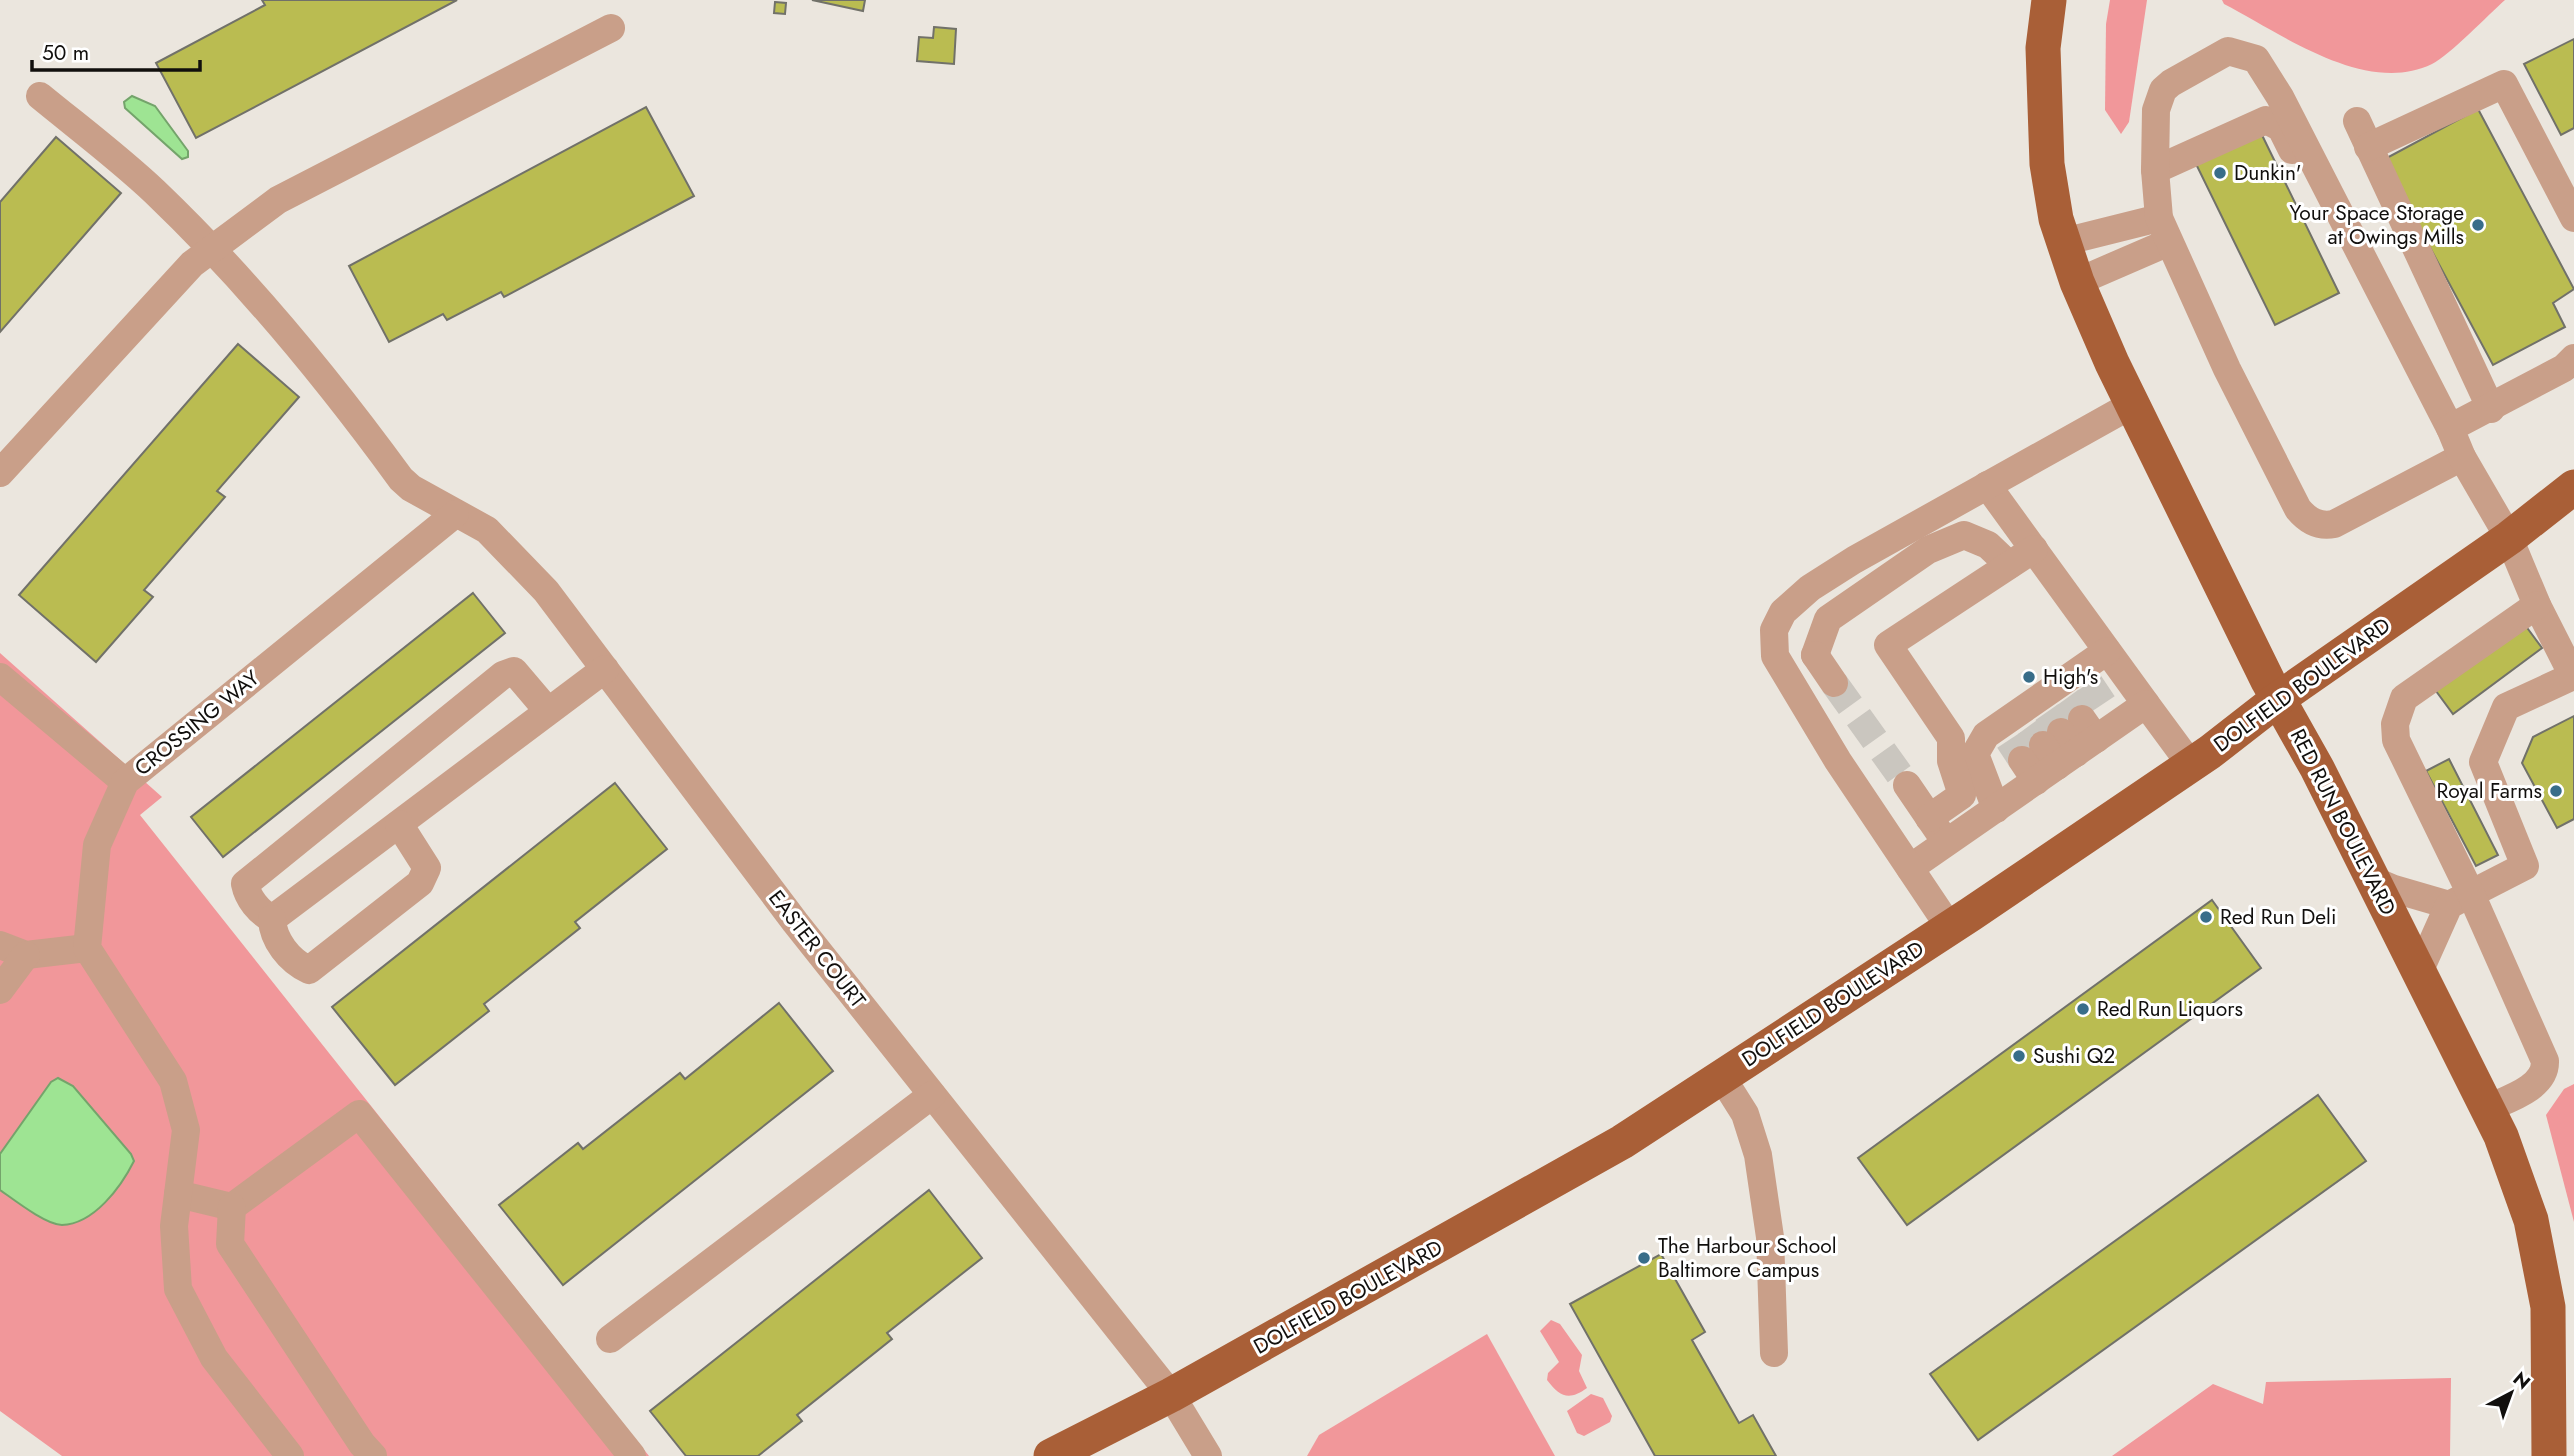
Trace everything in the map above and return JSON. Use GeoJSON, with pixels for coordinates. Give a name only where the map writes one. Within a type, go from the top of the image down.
{"type":"FeatureCollection","features":[{"type":"Feature","properties":{"kind":"main road","name":"RED RUN BOULEVARD"},"geometry":{"type":"LineString","coordinates":[[2049,0],[2043,48],[2043,118],[2050,188],[2063,242],[2077,282],[2133,404],[2278,699],[2373,880],[2501,1136],[2531,1220],[2549,1307],[2549,1456]]}},
{"type":"Feature","properties":{"kind":"main road","name":"DOLFIELD BOULEVARD"},"geometry":{"type":"LineString","coordinates":[[1051,1456],[1171,1395],[1622,1142],[1950,928],[2191,765],[2278,699],[2509,538],[2574,487]]}},
{"type":"Feature","properties":{"kind":"street"},"geometry":{"type":"LineString","coordinates":[[0,473],[192,264],[211,248],[278,200],[611,28]]}},
{"type":"Feature","properties":{"kind":"street"},"geometry":{"type":"LineString","coordinates":[[2419,972],[2460,899],[2525,866],[2483,762],[2506,708],[2573,676],[2537,605],[2509,538],[2462,457],[2450,428],[2283,103],[2256,59],[2228,51],[2163,90],[2157,110],[2155,170],[2163,231],[2227,369],[2298,509],[2307,519],[2325,526],[2334,524],[2462,457]]}},
{"type":"Feature","properties":{"kind":"street"},"geometry":{"type":"LineString","coordinates":[[2491,409],[2362,134],[2504,84],[2574,218]]}},
{"type":"Feature","properties":{"kind":"street","name":"EASTER COURT"},"geometry":{"type":"LineString","coordinates":[[40,96],[126,166],[211,248],[289,333],[401,479],[455,514],[486,530],[502,543],[546,591],[795,922],[1171,1395],[1208,1456]]}},
{"type":"Feature","properties":{"kind":"street"},"geometry":{"type":"LineString","coordinates":[[2155,170],[2258,123],[2274,123],[2281,128],[2368,299]]}},
{"type":"Feature","properties":{"kind":"street"},"geometry":{"type":"LineString","coordinates":[[2063,242],[2163,231]]}},
{"type":"Feature","properties":{"kind":"street"},"geometry":{"type":"LineString","coordinates":[[2077,282],[2163,231]]}},
{"type":"Feature","properties":{"kind":"street"},"geometry":{"type":"LineString","coordinates":[[2450,428],[2491,409],[2564,368],[2574,358]]}},
{"type":"Feature","properties":{"kind":"street"},"geometry":{"type":"LineString","coordinates":[[1950,928],[1838,761],[1775,656],[1773,630],[1783,612],[1810,588],[2133,404]]}},
{"type":"Feature","properties":{"kind":"street"},"geometry":{"type":"LineString","coordinates":[[1987,485],[2191,765]]}},
{"type":"Feature","properties":{"kind":"street","name":"CROSSING WAY"},"geometry":{"type":"LineString","coordinates":[[86,948],[97,845],[125,782],[455,514]]}},
{"type":"Feature","properties":{"kind":"street"},"geometry":{"type":"LineString","coordinates":[[1815,654],[1828,619],[1928,550],[1964,535],[1988,545],[2010,565]]}},
{"type":"Feature","properties":{"kind":"street"},"geometry":{"type":"LineString","coordinates":[[1929,818],[1962,795],[1951,761],[1951,737],[1888,645],[2034,549]]}},
{"type":"Feature","properties":{"kind":"street"},"geometry":{"type":"LineString","coordinates":[[2486,1109],[2540,1080],[2546,1072],[2545,1061],[2460,899],[2396,740],[2395,724],[2404,698],[2537,605]]}},
{"type":"Feature","properties":{"kind":"street"},"geometry":{"type":"LineString","coordinates":[[1910,868],[1996,809],[2107,651]]}},
{"type":"Feature","properties":{"kind":"street"},"geometry":{"type":"LineString","coordinates":[[1775,656],[1815,654]]}},
{"type":"Feature","properties":{"kind":"street"},"geometry":{"type":"LineString","coordinates":[[1815,654],[1834,682]]}},
{"type":"Feature","properties":{"kind":"street"},"geometry":{"type":"LineString","coordinates":[[272,919],[605,669]]}},
{"type":"Feature","properties":{"kind":"street"},"geometry":{"type":"LineString","coordinates":[[272,919],[262,914],[247,894],[245,884],[503,675],[514,671],[548,712]]}},
{"type":"Feature","properties":{"kind":"street"},"geometry":{"type":"LineString","coordinates":[[0,677],[125,782]]}},
{"type":"Feature","properties":{"kind":"street"},"geometry":{"type":"LineString","coordinates":[[1996,809],[1975,754],[1986,735],[2056,724],[2147,704]]}},
{"type":"Feature","properties":{"kind":"street"},"geometry":{"type":"LineString","coordinates":[[1907,785],[1946,843]]}},
{"type":"Feature","properties":{"kind":"street"},"geometry":{"type":"LineString","coordinates":[[272,919],[273,934],[299,965],[309,970],[420,883],[427,869],[398,824]]}},
{"type":"Feature","properties":{"kind":"street"},"geometry":{"type":"LineString","coordinates":[[2373,880],[2394,889],[2460,899]]}},
{"type":"Feature","properties":{"kind":"street"},"geometry":{"type":"LineString","coordinates":[[0,946],[26,955],[86,948],[173,1081],[186,1130],[174,1226],[178,1289],[214,1358],[290,1456]]}},
{"type":"Feature","properties":{"kind":"street"},"geometry":{"type":"LineString","coordinates":[[0,990],[26,955]]}},
{"type":"Feature","properties":{"kind":"street"},"geometry":{"type":"LineString","coordinates":[[1721,1076],[1745,1114],[1758,1155],[1772,1270],[1774,1353]]}},
{"type":"Feature","properties":{"kind":"street"},"geometry":{"type":"LineString","coordinates":[[610,1339],[932,1095]]}},
{"type":"Feature","properties":{"kind":"street"},"geometry":{"type":"LineString","coordinates":[[178,1194],[232,1207],[359,1114],[632,1456]]}},
{"type":"Feature","properties":{"kind":"street"},"geometry":{"type":"LineString","coordinates":[[232,1207],[230,1244],[373,1456]]}},
{"type":"Feature","properties":{"kind":"shaded area"},"geometry":{"type":"Polygon","coordinates":[[[2110,0],[2147,0],[2129,122],[2121,134],[2105,110],[2106,24],[2110,0]]]}},
{"type":"Feature","properties":{"kind":"shaded area"},"geometry":{"type":"Polygon","coordinates":[[[2222,0],[2505,0],[2459,44],[2432,64],[2406,72],[2380,72],[2352,67],[2298,45],[2224,4],[2222,0]]]}},
{"type":"Feature","properties":{"kind":"shaded area"},"geometry":{"type":"Polygon","coordinates":[[[132,96],[155,106],[188,151],[188,157],[182,159],[125,108],[124,102],[132,96]]]}},
{"type":"Feature","properties":{"kind":"shaded area"},"geometry":{"type":"Polygon","coordinates":[[[0,653],[162,797],[140,815],[649,1456],[62,1456],[0,1411],[0,653]]]}},
{"type":"Feature","properties":{"kind":"shaded area"},"geometry":{"type":"Polygon","coordinates":[[[58,1078],[73,1086],[134,1161],[122,1182],[95,1211],[74,1223],[62,1225],[39,1216],[0,1190],[0,1154],[51,1082],[58,1078]]]}},
{"type":"Feature","properties":{"kind":"shaded area"},"geometry":{"type":"Polygon","coordinates":[[[2574,1084],[2574,1222],[2546,1115],[2564,1089],[2574,1084]]]}},
{"type":"Feature","properties":{"kind":"shaded area"},"geometry":{"type":"Polygon","coordinates":[[[1551,1320],[1560,1324],[1582,1355],[1579,1371],[1587,1388],[1575,1395],[1561,1393],[1547,1380],[1548,1373],[1559,1362],[1540,1331],[1551,1320]]]}},
{"type":"Feature","properties":{"kind":"shaded area"},"geometry":{"type":"Polygon","coordinates":[[[1487,1334],[1555,1456],[1307,1456],[1319,1435],[1487,1334]]]}},
{"type":"Feature","properties":{"kind":"shaded area"},"geometry":{"type":"Polygon","coordinates":[[[2451,1378],[2450,1456],[2112,1456],[2213,1384],[2263,1404],[2266,1382],[2451,1378]]]}},
{"type":"Feature","properties":{"kind":"shaded area"},"geometry":{"type":"Polygon","coordinates":[[[1591,1394],[1603,1398],[1612,1416],[1610,1422],[1584,1436],[1577,1433],[1567,1411],[1591,1394]]]}},
{"type":"Feature","properties":{"kind":"building"},"geometry":{"type":"Polygon","coordinates":[[[262,0],[457,0],[196,138],[156,63],[265,5],[262,0]]]}},
{"type":"Feature","properties":{"kind":"building"},"geometry":{"type":"Polygon","coordinates":[[[812,0],[865,0],[863,11],[812,0]]]}},
{"type":"Feature","properties":{"kind":"building"},"geometry":{"type":"Polygon","coordinates":[[[775,2],[786,3],[785,14],[774,13],[775,2]]]}},
{"type":"Feature","properties":{"kind":"building"},"geometry":{"type":"Polygon","coordinates":[[[934,27],[956,29],[954,64],[917,61],[919,37],[933,38],[934,27]]]}},
{"type":"Feature","properties":{"kind":"building"},"geometry":{"type":"Polygon","coordinates":[[[2574,39],[2574,128],[2561,135],[2524,64],[2574,39]]]}},
{"type":"Feature","properties":{"kind":"building"},"geometry":{"type":"Polygon","coordinates":[[[646,107],[694,196],[504,297],[501,292],[447,320],[443,314],[389,342],[349,266],[646,107]]]}},
{"type":"Feature","properties":{"kind":"building","name":"Your Space Storage at Owings Mills"},"geometry":{"type":"Polygon","coordinates":[[[2478,109],[2574,289],[2553,303],[2565,327],[2493,365],[2383,160],[2478,109]]]}},
{"type":"Feature","properties":{"kind":"building"},"geometry":{"type":"Polygon","coordinates":[[[2261,133],[2339,293],[2275,325],[2196,164],[2261,133]]]}},
{"type":"Feature","properties":{"kind":"building"},"geometry":{"type":"Polygon","coordinates":[[[56,137],[121,193],[0,332],[0,202],[56,137]]]}},
{"type":"Feature","properties":{"kind":"building"},"geometry":{"type":"Polygon","coordinates":[[[238,344],[299,397],[217,491],[225,497],[144,590],[153,597],[96,662],[19,595],[238,344]]]}},
{"type":"Feature","properties":{"kind":"building"},"geometry":{"type":"Polygon","coordinates":[[[473,593],[505,633],[223,857],[191,817],[473,593]]]}},
{"type":"Feature","properties":{"kind":"building"},"geometry":{"type":"Polygon","coordinates":[[[2525,625],[2542,648],[2453,714],[2436,691],[2525,625]]]}},
{"type":"Feature","properties":{"kind":"building","name":"Royal Farms"},"geometry":{"type":"Polygon","coordinates":[[[2574,716],[2574,819],[2557,828],[2522,763],[2533,737],[2574,716]]]}},
{"type":"Feature","properties":{"kind":"building","name":"Royal Farms"},"geometry":{"type":"Polygon","coordinates":[[[2449,759],[2498,855],[2476,866],[2426,771],[2449,759]]]}},
{"type":"Feature","properties":{"kind":"building"},"geometry":{"type":"Polygon","coordinates":[[[615,783],[667,849],[575,922],[580,928],[484,1004],[489,1011],[395,1085],[332,1007],[615,783]]]}},
{"type":"Feature","properties":{"kind":"building"},"geometry":{"type":"Polygon","coordinates":[[[2212,900],[2261,968],[1907,1225],[1858,1158],[2212,900]]]}},
{"type":"Feature","properties":{"kind":"building"},"geometry":{"type":"Polygon","coordinates":[[[779,1003],[833,1071],[563,1285],[499,1205],[578,1143],[583,1149],[680,1073],[685,1079],[779,1003]]]}},
{"type":"Feature","properties":{"kind":"building"},"geometry":{"type":"Polygon","coordinates":[[[2318,1095],[2366,1161],[1978,1440],[1930,1374],[2318,1095]]]}},
{"type":"Feature","properties":{"kind":"building"},"geometry":{"type":"Polygon","coordinates":[[[929,1190],[982,1258],[887,1333],[892,1339],[797,1415],[802,1421],[758,1456],[686,1456],[650,1411],[929,1190]]]}},
{"type":"Feature","properties":{"kind":"building"},"geometry":{"type":"Polygon","coordinates":[[[1661,1254],[1705,1332],[1692,1340],[1739,1423],[1753,1415],[1776,1456],[1655,1456],[1570,1304],[1661,1254]]]}},
{"type":"Feature","properties":{"kind":"tunnel"},"geometry":{"type":"LineString","coordinates":[[1834,683],[1907,785]]}},
{"type":"Feature","properties":{"kind":"tunnel"},"geometry":{"type":"LineString","coordinates":[[2089,683],[2103,704]]}},
{"type":"Feature","properties":{"kind":"tunnel"},"geometry":{"type":"LineString","coordinates":[[2067,698],[2082,719]]}},
{"type":"Feature","properties":{"kind":"tunnel"},"geometry":{"type":"LineString","coordinates":[[2047,712],[2061,732]]}},
{"type":"Feature","properties":{"kind":"tunnel"},"geometry":{"type":"LineString","coordinates":[[2029,726],[2043,745]]}},
{"type":"Feature","properties":{"kind":"tunnel"},"geometry":{"type":"LineString","coordinates":[[2009,740],[2022,760]]}},
{"type":"Feature","properties":{"kind":"place","name":"Dunkin'"},"geometry":{"type":"Point","coordinates":[2220,173]}},
{"type":"Feature","properties":{"kind":"place","name":"Your Space Storage at Owings Mills"},"geometry":{"type":"Point","coordinates":[2478,225]}},
{"type":"Feature","properties":{"kind":"place","name":"High's"},"geometry":{"type":"Point","coordinates":[2029,677]}},
{"type":"Feature","properties":{"kind":"place","name":"Royal Farms"},"geometry":{"type":"Point","coordinates":[2556,791]}},
{"type":"Feature","properties":{"kind":"place","name":"Red Run Deli"},"geometry":{"type":"Point","coordinates":[2206,917]}},
{"type":"Feature","properties":{"kind":"place","name":"Red Run Liquors"},"geometry":{"type":"Point","coordinates":[2083,1009]}},
{"type":"Feature","properties":{"kind":"place","name":"Sushi Q2"},"geometry":{"type":"Point","coordinates":[2019,1056]}},
{"type":"Feature","properties":{"kind":"place","name":"The Harbour School Baltimore Campus"},"geometry":{"type":"Point","coordinates":[1644,1258]}}]}
